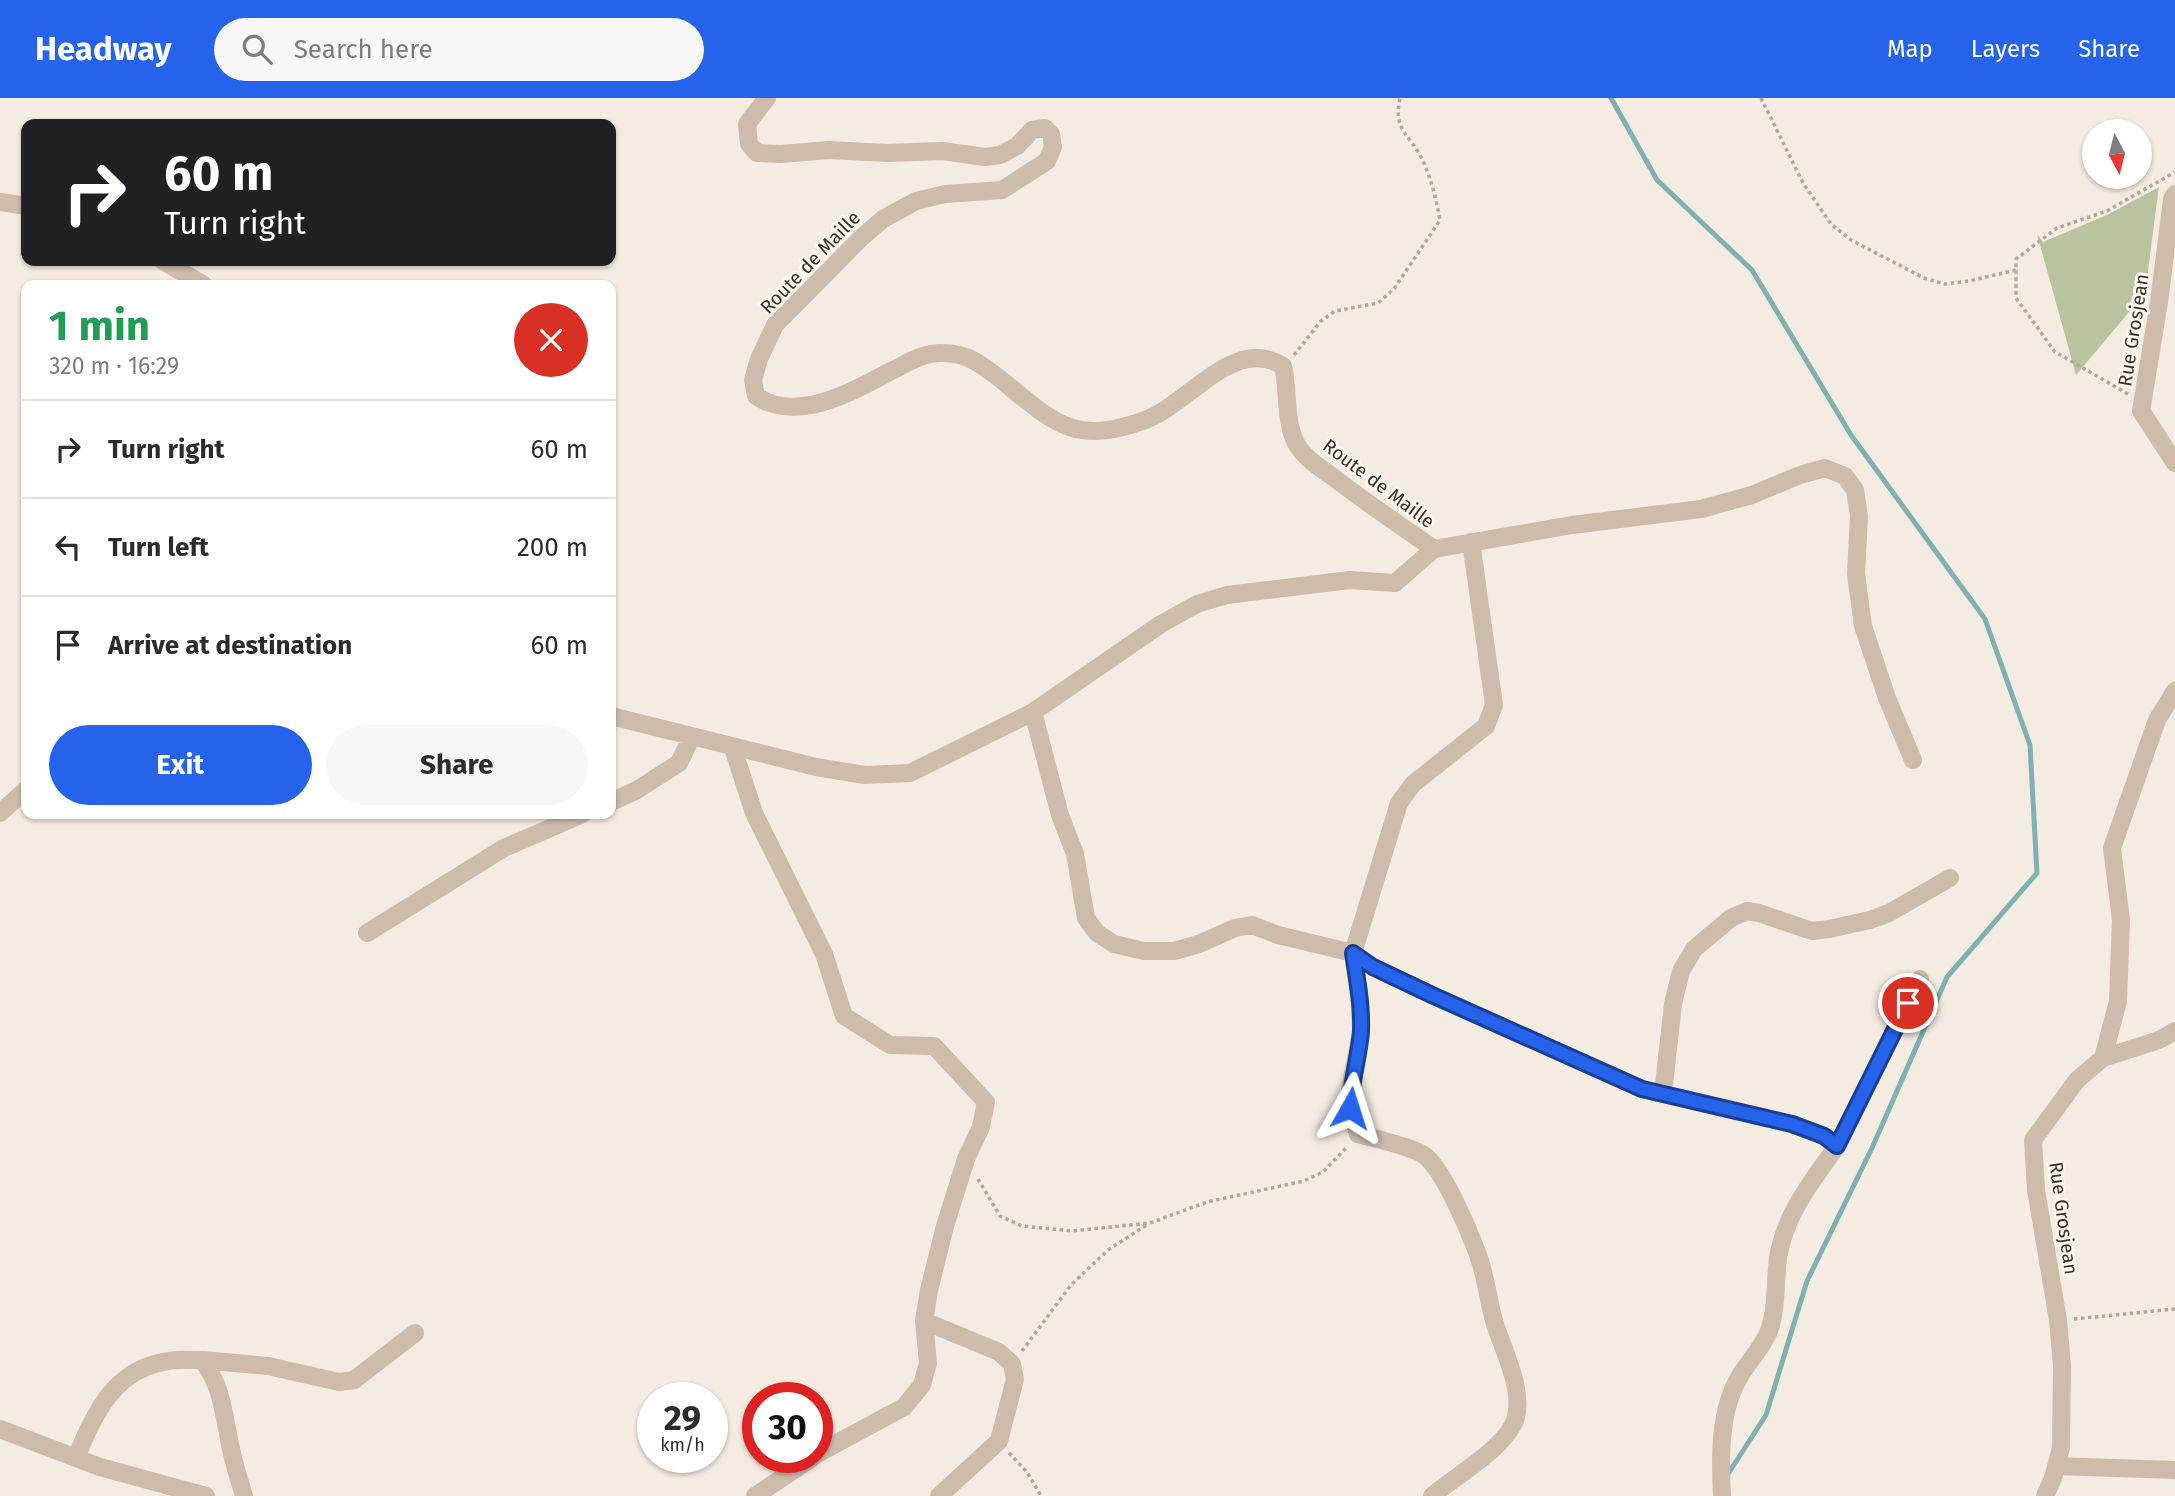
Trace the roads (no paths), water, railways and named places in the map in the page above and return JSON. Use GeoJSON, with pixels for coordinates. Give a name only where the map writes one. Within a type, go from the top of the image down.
{"type":"FeatureCollection","features":[{"type":"Feature","properties":{"kind":"street","name":"Route de Maille"},"geometry":{"type":"LineString","coordinates":[[616,717],[733,748],[865,775],[910,773],[1033,712],[1161,624],[1196,604],[1227,596],[1350,580],[1395,583],[1434,549],[1311,461],[1297,444],[1289,422],[1287,381],[1283,366],[1271,358],[1254,357],[1237,361],[1170,408],[1147,420],[1090,432],[1065,427],[1041,412],[976,359],[958,354],[938,353],[915,358],[860,388],[821,402],[785,408],[768,404],[756,396],[753,380],[759,359],[775,325],[883,219],[916,201],[946,194],[1002,190],[1047,161],[1053,147],[1051,134],[1045,128],[1032,130],[1017,146],[1000,155],[985,157],[942,150],[887,153],[829,150],[757,153],[748,144],[747,124],[767,98]]}},
{"type":"Feature","properties":{"kind":"street","name":"Rue Grosjean"},"geometry":{"type":"LineString","coordinates":[[2175,194],[2172,199],[2141,411],[2175,463]]}},
{"type":"Feature","properties":{"kind":"street"},"geometry":{"type":"LineString","coordinates":[[0,202],[21,205]]}},
{"type":"Feature","properties":{"kind":"street"},"geometry":{"type":"LineString","coordinates":[[172,266],[195,280]]}},
{"type":"Feature","properties":{"kind":"street"},"geometry":{"type":"LineString","coordinates":[[1434,549],[1572,525],[1701,509],[1752,495],[1800,475],[1825,468],[1845,476],[1855,490],[1859,516],[1856,574],[1863,626],[1887,698],[1913,760]]}},
{"type":"Feature","properties":{"kind":"street"},"geometry":{"type":"LineString","coordinates":[[1432,1496],[1503,1439],[1516,1417],[1516,1391],[1494,1321],[1478,1253],[1441,1175],[1423,1154],[1358,1134],[1350,1108],[1350,1089],[1361,1032],[1353,953],[1399,803],[1413,784],[1486,726],[1494,705],[1471,542]]}},
{"type":"Feature","properties":{"kind":"street"},"geometry":{"type":"LineString","coordinates":[[2103,1058],[2118,1001],[2121,920],[2112,848],[2157,720],[2175,691]]}},
{"type":"Feature","properties":{"kind":"street"},"geometry":{"type":"LineString","coordinates":[[1033,712],[1060,814],[1075,854],[1086,918],[1097,933],[1114,944],[1144,951],[1174,951],[1199,944],[1235,928],[1252,925],[1278,935],[1353,953],[1373,967],[1432,995],[1642,1089],[1792,1124],[1824,1136],[1837,1146]]}},
{"type":"Feature","properties":{"kind":"street"},"geometry":{"type":"LineString","coordinates":[[616,800],[637,790],[679,763],[691,738]]}},
{"type":"Feature","properties":{"kind":"street"},"geometry":{"type":"LineString","coordinates":[[733,748],[754,813],[824,954],[844,1016],[890,1045],[934,1046],[986,1102],[981,1127],[966,1159],[945,1226],[929,1290],[924,1321],[928,1363],[922,1385],[904,1407],[833,1445]]}},
{"type":"Feature","properties":{"kind":"street"},"geometry":{"type":"LineString","coordinates":[[0,813],[21,794]]}},
{"type":"Feature","properties":{"kind":"street"},"geometry":{"type":"LineString","coordinates":[[367,933],[504,848],[571,819]]}},
{"type":"Feature","properties":{"kind":"street"},"geometry":{"type":"LineString","coordinates":[[1663,1094],[1673,1004],[1681,971],[1694,948],[1731,918],[1747,911],[1812,931],[1829,929],[1889,913],[1950,878]]}},
{"type":"Feature","properties":{"kind":"street"},"geometry":{"type":"LineString","coordinates":[[1722,1496],[1725,1417],[1739,1378],[1770,1330],[1778,1257],[1785,1225],[1802,1194],[1837,1146],[1920,979]]}},
{"type":"Feature","properties":{"kind":"street"},"geometry":{"type":"LineString","coordinates":[[2103,1058],[2160,1040],[2175,1031]]}},
{"type":"Feature","properties":{"kind":"street","name":"Rue Grosjean"},"geometry":{"type":"LineString","coordinates":[[2045,1496],[2060,1448],[2063,1366],[2036,1190],[2033,1140],[2077,1080],[2103,1058]]}},
{"type":"Feature","properties":{"kind":"street"},"geometry":{"type":"LineString","coordinates":[[924,1321],[999,1352],[1012,1364],[1015,1379],[999,1441],[939,1496]]}},
{"type":"Feature","properties":{"kind":"street"},"geometry":{"type":"LineString","coordinates":[[76,1458],[92,1419],[113,1389],[136,1370],[169,1361],[202,1360],[268,1366],[338,1382],[354,1380],[381,1362],[415,1333]]}},
{"type":"Feature","properties":{"kind":"street"},"geometry":{"type":"LineString","coordinates":[[202,1360],[213,1373],[222,1400],[232,1454],[244,1496]]}},
{"type":"Feature","properties":{"kind":"street"},"geometry":{"type":"LineString","coordinates":[[0,1429],[100,1467],[206,1496]]}},
{"type":"Feature","properties":{"kind":"street"},"geometry":{"type":"LineString","coordinates":[[2056,1466],[2175,1470]]}},
{"type":"Feature","properties":{"kind":"street"},"geometry":{"type":"LineString","coordinates":[[755,1496],[790,1473]]}},
{"type":"Feature","properties":{"kind":"waterway"},"geometry":{"type":"LineString","coordinates":[[1611,98],[1657,180],[1752,270],[1851,435],[1985,619],[2030,745],[2037,873],[1947,977],[1872,1148],[1807,1281],[1766,1415],[1726,1477]]}}]}
